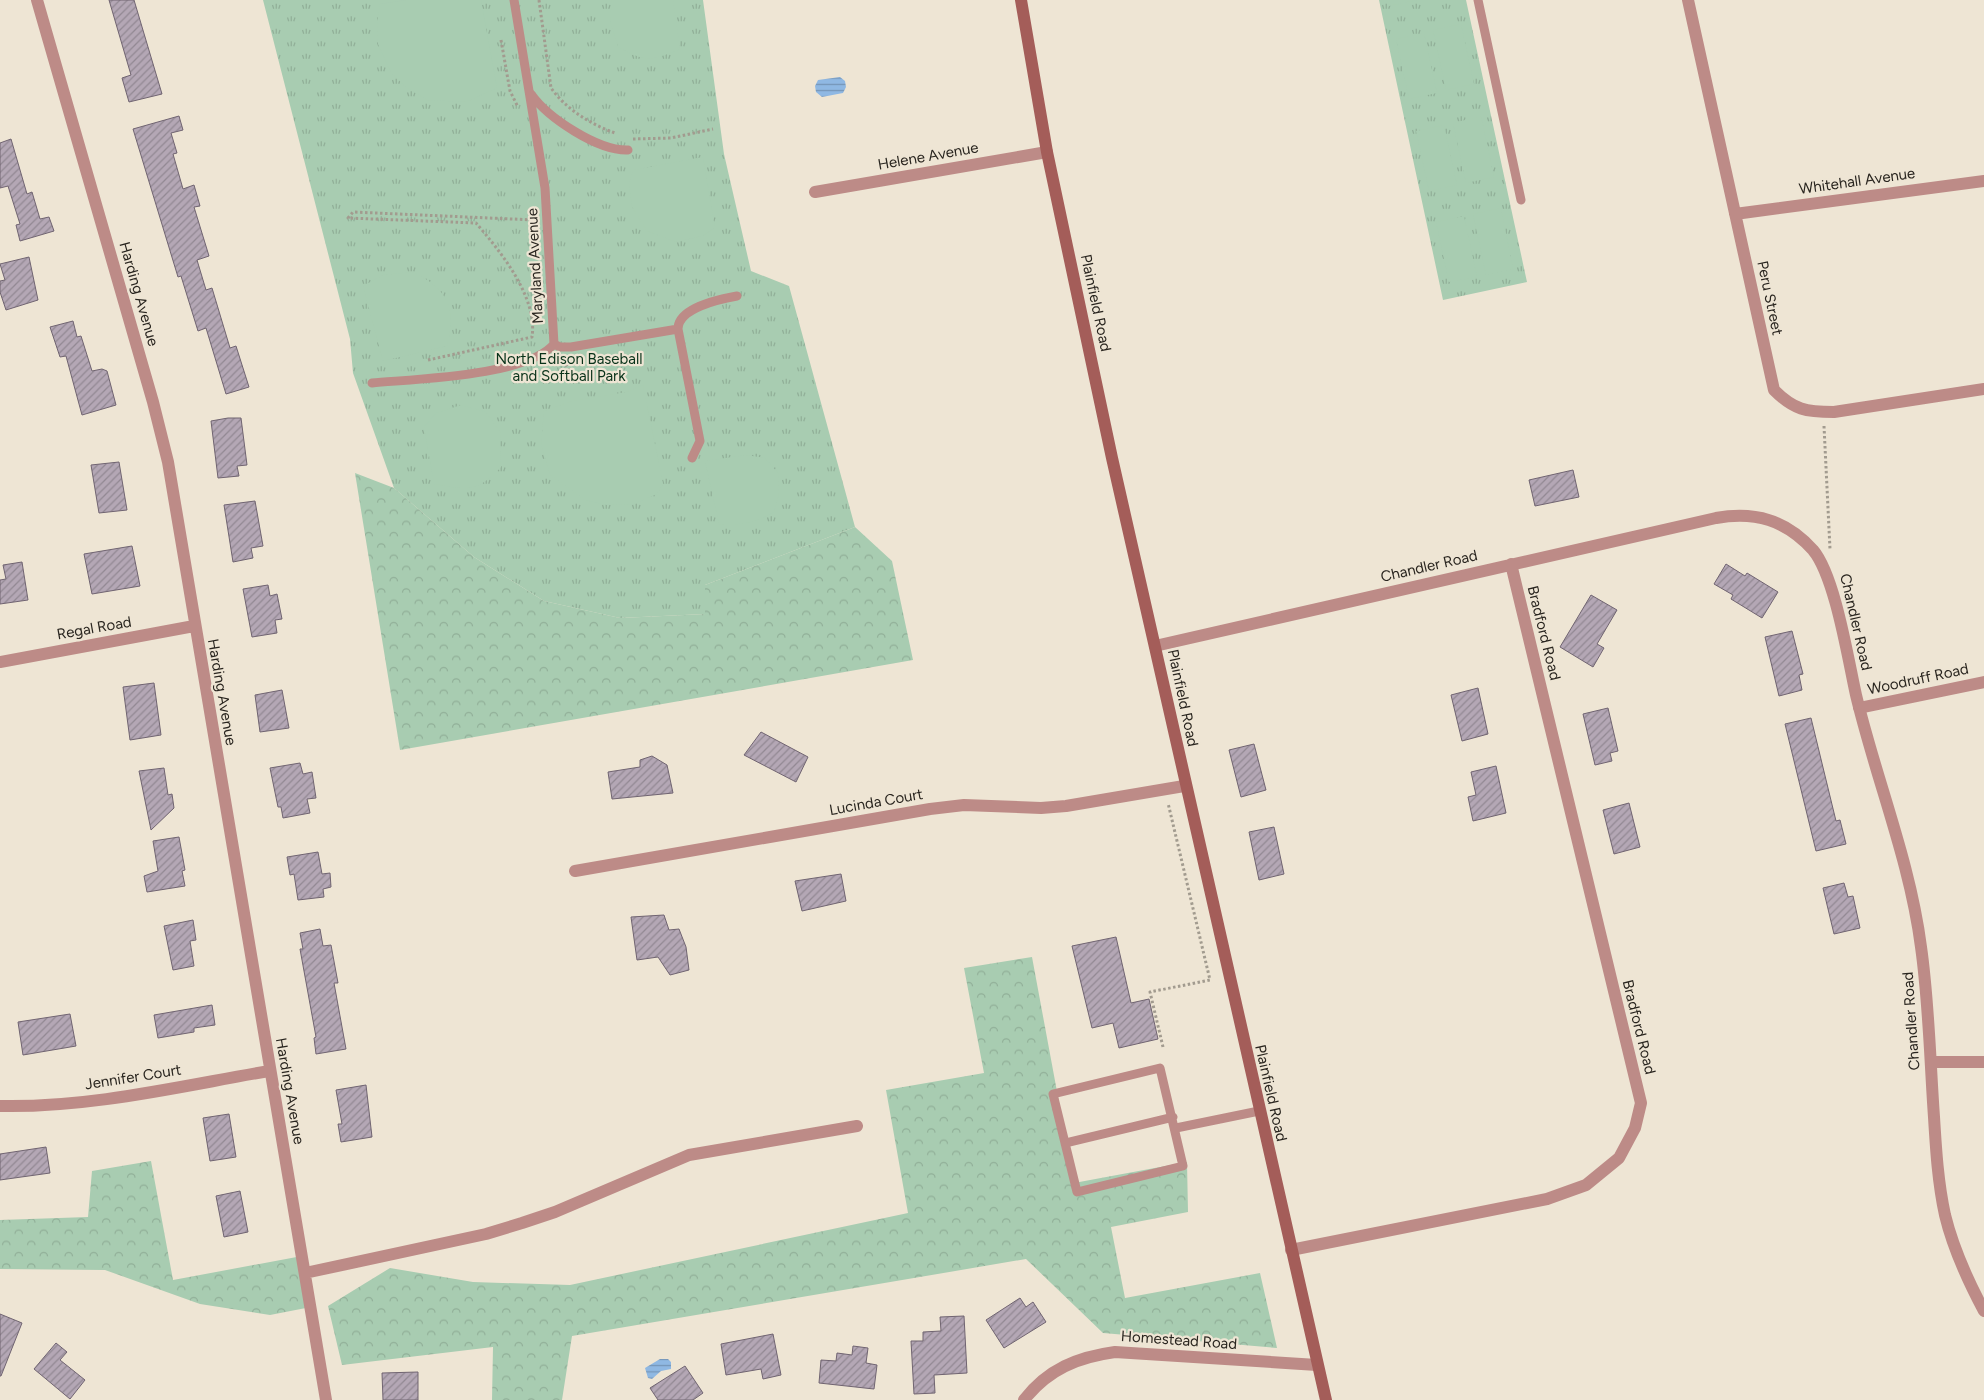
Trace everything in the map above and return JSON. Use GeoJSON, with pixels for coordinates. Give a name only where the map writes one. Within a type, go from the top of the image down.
{"type":"FeatureCollection","features":[{"type":"Feature","properties":{"kind":"street","name":"Harding Avenue"},"geometry":{"type":"LineString","coordinates":[[37,0],[153,402],[169,470],[326,1400]]}},
{"type":"Feature","properties":{"kind":"street","name":"Plainfield Road"},"geometry":{"type":"LineString","coordinates":[[1021,0],[1047,152],[1112,458],[1156,646],[1184,786],[1326,1400]]}},
{"type":"Feature","properties":{"kind":"street","name":"Peru Street"},"geometry":{"type":"LineString","coordinates":[[1688,0],[1774,390],[1787,404],[1810,412],[1824,412],[1984,389]]}},
{"type":"Feature","properties":{"kind":"street","name":"Helene Avenue"},"geometry":{"type":"LineString","coordinates":[[815,192],[1047,152]]}},
{"type":"Feature","properties":{"kind":"street","name":"Whitehall Avenue"},"geometry":{"type":"LineString","coordinates":[[1735,214],[1984,181]]}},
{"type":"Feature","properties":{"kind":"street","name":"Chandler Road"},"geometry":{"type":"LineString","coordinates":[[1156,646],[1716,518],[1738,514],[1765,517],[1787,529],[1812,550],[1827,571],[1859,708],[1910,886],[1921,947],[1938,1167],[1946,1216],[1970,1285],[1984,1311]]}},
{"type":"Feature","properties":{"kind":"street","name":"Bradford Road"},"geometry":{"type":"LineString","coordinates":[[1290,1250],[1555,1196],[1586,1185],[1619,1158],[1635,1128],[1641,1103],[1511,564]]}},
{"type":"Feature","properties":{"kind":"street","name":"Regal Road"},"geometry":{"type":"LineString","coordinates":[[0,662],[194,626]]}},
{"type":"Feature","properties":{"kind":"street","name":"Woodruff Road"},"geometry":{"type":"LineString","coordinates":[[1859,708],[1984,682]]}},
{"type":"Feature","properties":{"kind":"street","name":"Lucinda Court"},"geometry":{"type":"LineString","coordinates":[[575,871],[930,809],[964,805],[1041,808],[1066,806],[1184,786]]}},
{"type":"Feature","properties":{"kind":"street"},"geometry":{"type":"LineString","coordinates":[[1930,1062],[1984,1062]]}},
{"type":"Feature","properties":{"kind":"street","name":"Jennifer Court"},"geometry":{"type":"LineString","coordinates":[[0,1106],[32,1106],[94,1100],[269,1071]]}},
{"type":"Feature","properties":{"kind":"street"},"geometry":{"type":"LineString","coordinates":[[305,1273],[486,1234],[522,1223],[555,1212],[689,1155],[856,1126]]}},
{"type":"Feature","properties":{"kind":"street","name":"Homestead Road"},"geometry":{"type":"LineString","coordinates":[[1024,1400],[1038,1383],[1064,1366],[1090,1356],[1116,1352],[1317,1365]]}},
{"type":"Feature","properties":{"kind":"lane","name":"Maryland Avenue"},"geometry":{"type":"LineString","coordinates":[[372,383],[493,371],[539,356],[554,344],[545,188],[514,0]]}},
{"type":"Feature","properties":{"kind":"lane"},"geometry":{"type":"LineString","coordinates":[[1478,0],[1521,200]]}},
{"type":"Feature","properties":{"kind":"lane"},"geometry":{"type":"LineString","coordinates":[[530,92],[546,112],[561,122],[606,146],[628,150]]}},
{"type":"Feature","properties":{"kind":"lane"},"geometry":{"type":"LineString","coordinates":[[692,458],[700,441],[678,321],[683,315],[712,301],[737,296]]}},
{"type":"Feature","properties":{"kind":"lane"},"geometry":{"type":"LineString","coordinates":[[554,344],[560,347],[571,347],[678,329]]}},
{"type":"Feature","properties":{"kind":"lane"},"geometry":{"type":"LineString","coordinates":[[1160,1068],[1173,1117],[1183,1166],[1077,1192],[1053,1094],[1160,1068]]}},
{"type":"Feature","properties":{"kind":"lane"},"geometry":{"type":"LineString","coordinates":[[1176,1128],[1259,1112]]}},
{"type":"Feature","properties":{"kind":"lane"},"geometry":{"type":"LineString","coordinates":[[1065,1143],[1173,1117]]}},
{"type":"Feature","properties":{"kind":"path"},"geometry":{"type":"LineString","coordinates":[[539,0],[551,88],[557,96],[580,116],[621,136]]}},
{"type":"Feature","properties":{"kind":"path"},"geometry":{"type":"LineString","coordinates":[[501,40],[510,91],[521,110]]}},
{"type":"Feature","properties":{"kind":"path"},"geometry":{"type":"LineString","coordinates":[[628,138],[671,138],[713,129]]}},
{"type":"Feature","properties":{"kind":"path"},"geometry":{"type":"LineString","coordinates":[[428,360],[532,337],[532,323],[520,284],[507,261],[476,222],[348,218],[353,212],[540,220]]}},
{"type":"Feature","properties":{"kind":"path"},"geometry":{"type":"LineString","coordinates":[[1824,412],[1830,550]]}},
{"type":"Feature","properties":{"kind":"path"},"geometry":{"type":"LineString","coordinates":[[1163,1047],[1150,992],[1210,980],[1165,790]]}},
{"type":"Feature","properties":{"kind":"green space","name":"North Edison Baseball and Softball Park"},"geometry":{"type":"Polygon","coordinates":[[[263,0],[703,0],[724,154],[751,271],[789,286],[855,527],[705,585],[705,614],[620,618],[544,601],[474,557],[394,488],[353,373],[350,339],[263,0]]]}},
{"type":"Feature","properties":{"kind":"green space"},"geometry":{"type":"Polygon","coordinates":[[[406,0],[481,0],[497,88],[466,102],[427,100],[407,88],[391,73],[378,44],[377,23],[380,4],[406,0]]]}},
{"type":"Feature","properties":{"kind":"green space"},"geometry":{"type":"Polygon","coordinates":[[[612,0],[673,0],[680,49],[655,58],[643,58],[618,47],[610,20],[612,0]]]}},
{"type":"Feature","properties":{"kind":"green space"},"geometry":{"type":"Polygon","coordinates":[[[1379,0],[1466,0],[1527,282],[1443,300],[1379,0]]]}},
{"type":"Feature","properties":{"kind":"green space"},"geometry":{"type":"Polygon","coordinates":[[[1388,0],[1417,0],[1389,6],[1388,0]]]}},
{"type":"Feature","properties":{"kind":"green space"},"geometry":{"type":"Polygon","coordinates":[[[1461,24],[1474,84],[1446,90],[1433,30],[1461,24]]]}},
{"type":"Feature","properties":{"kind":"green space"},"geometry":{"type":"Polygon","coordinates":[[[1424,33],[1437,93],[1409,99],[1396,39],[1424,33]]]}},
{"type":"Feature","properties":{"kind":"green space"},"geometry":{"type":"Polygon","coordinates":[[[1481,116],[1494,177],[1466,183],[1453,123],[1481,116]]]}},
{"type":"Feature","properties":{"kind":"green space"},"geometry":{"type":"Polygon","coordinates":[[[1444,125],[1457,185],[1429,191],[1416,131],[1444,125]]]}},
{"type":"Feature","properties":{"kind":"green space"},"geometry":{"type":"Polygon","coordinates":[[[703,157],[715,228],[702,236],[676,242],[647,231],[632,207],[629,184],[633,170],[703,157]]]}},
{"type":"Feature","properties":{"kind":"green space"},"geometry":{"type":"Polygon","coordinates":[[[1501,208],[1513,269],[1486,275],[1473,214],[1501,208]]]}},
{"type":"Feature","properties":{"kind":"green space"},"geometry":{"type":"Polygon","coordinates":[[[1464,216],[1477,277],[1449,282],[1436,222],[1464,216]]]}},
{"type":"Feature","properties":{"kind":"green space"},"geometry":{"type":"Polygon","coordinates":[[[412,272],[434,285],[447,301],[451,321],[447,346],[383,361],[363,286],[383,275],[412,272]]]}},
{"type":"Feature","properties":{"kind":"green space"},"geometry":{"type":"Polygon","coordinates":[[[643,385],[663,484],[657,494],[634,504],[607,505],[585,500],[550,475],[541,443],[544,411],[572,401],[626,392],[643,385]]]}},
{"type":"Feature","properties":{"kind":"green space"},"geometry":{"type":"Polygon","coordinates":[[[461,405],[486,412],[500,432],[501,467],[485,481],[471,487],[455,488],[434,484],[424,427],[436,413],[461,405]]]}},
{"type":"Feature","properties":{"kind":"green space"},"geometry":{"type":"Polygon","coordinates":[[[746,455],[765,458],[778,473],[779,494],[774,512],[761,519],[747,523],[734,525],[719,524],[705,461],[746,455]]]}},
{"type":"Feature","properties":{"kind":"green space"},"geometry":{"type":"Polygon","coordinates":[[[355,473],[394,488],[474,557],[544,601],[620,618],[705,614],[705,585],[855,527],[892,561],[913,660],[400,750],[355,473]]]}},
{"type":"Feature","properties":{"kind":"green space"},"geometry":{"type":"Polygon","coordinates":[[[1032,957],[1074,1183],[1187,1162],[1188,1212],[1111,1227],[1125,1298],[1260,1273],[1277,1348],[1103,1333],[1026,1259],[572,1336],[562,1400],[492,1400],[493,1347],[342,1365],[328,1306],[390,1268],[473,1282],[570,1285],[908,1213],[886,1090],[984,1073],[964,968],[1032,957]]]}},
{"type":"Feature","properties":{"kind":"green space"},"geometry":{"type":"Polygon","coordinates":[[[151,1161],[173,1280],[302,1256],[311,1307],[270,1315],[200,1304],[105,1270],[0,1269],[0,1220],[88,1217],[92,1171],[151,1161]]]}},
{"type":"Feature","properties":{"kind":"water"},"geometry":{"type":"Polygon","coordinates":[[[840,77],[845,81],[846,87],[843,93],[822,97],[816,92],[815,86],[818,80],[840,77]]]}},
{"type":"Feature","properties":{"kind":"water"},"geometry":{"type":"Polygon","coordinates":[[[660,1359],[668,1359],[671,1362],[671,1369],[661,1371],[652,1379],[648,1378],[645,1368],[660,1359]]]}},
{"type":"Feature","properties":{"kind":"building"},"geometry":{"type":"Polygon","coordinates":[[[109,0],[134,0],[162,94],[129,102],[122,78],[131,75],[109,0]]]}},
{"type":"Feature","properties":{"kind":"building"},"geometry":{"type":"Polygon","coordinates":[[[179,116],[183,130],[171,133],[177,153],[173,154],[183,189],[194,185],[200,206],[194,207],[209,256],[197,260],[206,290],[212,288],[230,348],[236,346],[249,387],[226,394],[206,328],[198,331],[181,276],[178,277],[133,129],[179,116]]]}},
{"type":"Feature","properties":{"kind":"building"},"geometry":{"type":"Polygon","coordinates":[[[11,139],[27,194],[32,192],[40,219],[49,217],[54,231],[20,241],[16,225],[20,224],[8,186],[0,188],[0,143],[11,139]]]}},
{"type":"Feature","properties":{"kind":"building"},"geometry":{"type":"Polygon","coordinates":[[[29,257],[38,300],[6,310],[0,292],[0,281],[5,280],[0,264],[29,257]]]}},
{"type":"Feature","properties":{"kind":"building"},"geometry":{"type":"Polygon","coordinates":[[[73,321],[77,337],[81,336],[92,371],[102,369],[107,371],[116,405],[82,415],[66,356],[60,357],[50,327],[73,321]]]}},
{"type":"Feature","properties":{"kind":"building"},"geometry":{"type":"Polygon","coordinates":[[[241,418],[247,465],[237,466],[239,476],[218,478],[211,421],[241,418]]]}},
{"type":"Feature","properties":{"kind":"building"},"geometry":{"type":"Polygon","coordinates":[[[119,462],[127,510],[99,513],[91,465],[119,462]]]}},
{"type":"Feature","properties":{"kind":"building"},"geometry":{"type":"Polygon","coordinates":[[[1573,470],[1579,497],[1535,506],[1529,480],[1573,470]]]}},
{"type":"Feature","properties":{"kind":"building"},"geometry":{"type":"Polygon","coordinates":[[[255,501],[263,546],[251,548],[253,558],[233,562],[224,505],[255,501]]]}},
{"type":"Feature","properties":{"kind":"building"},"geometry":{"type":"Polygon","coordinates":[[[132,546],[140,586],[92,594],[84,554],[132,546]]]}},
{"type":"Feature","properties":{"kind":"building"},"geometry":{"type":"Polygon","coordinates":[[[22,562],[28,600],[0,604],[0,580],[6,579],[3,565],[22,562]]]}},
{"type":"Feature","properties":{"kind":"building"},"geometry":{"type":"Polygon","coordinates":[[[1726,564],[1745,576],[1747,573],[1778,592],[1762,618],[1731,599],[1733,595],[1714,584],[1726,564]]]}},
{"type":"Feature","properties":{"kind":"building"},"geometry":{"type":"Polygon","coordinates":[[[268,585],[270,596],[277,594],[282,619],[275,620],[277,633],[252,637],[243,589],[268,585]]]}},
{"type":"Feature","properties":{"kind":"building"},"geometry":{"type":"Polygon","coordinates":[[[1591,595],[1617,610],[1597,644],[1604,648],[1593,667],[1560,647],[1591,595]]]}},
{"type":"Feature","properties":{"kind":"building"},"geometry":{"type":"Polygon","coordinates":[[[1792,631],[1803,674],[1799,675],[1802,690],[1779,696],[1765,637],[1792,631]]]}},
{"type":"Feature","properties":{"kind":"building"},"geometry":{"type":"Polygon","coordinates":[[[154,683],[161,735],[130,740],[123,687],[154,683]]]}},
{"type":"Feature","properties":{"kind":"building"},"geometry":{"type":"Polygon","coordinates":[[[1478,688],[1488,734],[1462,741],[1451,695],[1478,688]]]}},
{"type":"Feature","properties":{"kind":"building"},"geometry":{"type":"Polygon","coordinates":[[[282,690],[289,728],[260,732],[255,695],[282,690]]]}},
{"type":"Feature","properties":{"kind":"building"},"geometry":{"type":"Polygon","coordinates":[[[1608,708],[1618,751],[1610,753],[1612,761],[1595,765],[1583,714],[1608,708]]]}},
{"type":"Feature","properties":{"kind":"building"},"geometry":{"type":"Polygon","coordinates":[[[1811,718],[1836,821],[1840,820],[1846,844],[1816,851],[1785,724],[1811,718]]]}},
{"type":"Feature","properties":{"kind":"building"},"geometry":{"type":"Polygon","coordinates":[[[761,732],[808,757],[796,782],[744,755],[761,732]]]}},
{"type":"Feature","properties":{"kind":"building"},"geometry":{"type":"Polygon","coordinates":[[[1254,744],[1266,790],[1241,797],[1229,750],[1254,744]]]}},
{"type":"Feature","properties":{"kind":"building"},"geometry":{"type":"Polygon","coordinates":[[[652,756],[667,765],[673,793],[612,799],[608,772],[640,767],[640,760],[652,756]]]}},
{"type":"Feature","properties":{"kind":"building"},"geometry":{"type":"Polygon","coordinates":[[[300,763],[303,774],[312,772],[316,798],[307,799],[310,813],[283,818],[281,807],[278,807],[270,768],[300,763]]]}},
{"type":"Feature","properties":{"kind":"building"},"geometry":{"type":"Polygon","coordinates":[[[1496,766],[1506,813],[1473,821],[1468,797],[1476,795],[1471,772],[1496,766]]]}},
{"type":"Feature","properties":{"kind":"building"},"geometry":{"type":"Polygon","coordinates":[[[164,768],[168,795],[172,794],[174,808],[151,830],[139,771],[164,768]]]}},
{"type":"Feature","properties":{"kind":"building"},"geometry":{"type":"Polygon","coordinates":[[[1629,803],[1640,847],[1614,854],[1603,810],[1629,803]]]}},
{"type":"Feature","properties":{"kind":"building"},"geometry":{"type":"Polygon","coordinates":[[[1274,827],[1284,874],[1259,880],[1249,832],[1274,827]]]}},
{"type":"Feature","properties":{"kind":"building"},"geometry":{"type":"Polygon","coordinates":[[[179,837],[185,870],[182,871],[185,886],[147,892],[144,876],[158,871],[153,841],[179,837]]]}},
{"type":"Feature","properties":{"kind":"building"},"geometry":{"type":"Polygon","coordinates":[[[318,852],[322,874],[330,873],[331,887],[323,889],[324,897],[298,900],[294,874],[290,875],[287,857],[318,852]]]}},
{"type":"Feature","properties":{"kind":"building"},"geometry":{"type":"Polygon","coordinates":[[[841,874],[846,901],[802,911],[795,881],[841,874]]]}},
{"type":"Feature","properties":{"kind":"building"},"geometry":{"type":"Polygon","coordinates":[[[1844,883],[1848,897],[1853,896],[1860,928],[1834,934],[1823,888],[1844,883]]]}},
{"type":"Feature","properties":{"kind":"building"},"geometry":{"type":"Polygon","coordinates":[[[664,915],[669,930],[679,929],[686,947],[689,970],[670,975],[658,957],[637,960],[631,917],[664,915]]]}},
{"type":"Feature","properties":{"kind":"building"},"geometry":{"type":"Polygon","coordinates":[[[193,920],[196,940],[190,941],[194,966],[173,970],[164,926],[193,920]]]}},
{"type":"Feature","properties":{"kind":"building"},"geometry":{"type":"Polygon","coordinates":[[[320,929],[323,946],[331,945],[338,983],[334,983],[346,1049],[316,1054],[314,1038],[316,1037],[300,949],[303,949],[300,933],[320,929]]]}},
{"type":"Feature","properties":{"kind":"building"},"geometry":{"type":"Polygon","coordinates":[[[1116,937],[1131,1003],[1149,999],[1158,1039],[1119,1048],[1113,1023],[1092,1028],[1072,946],[1116,937]]]}},
{"type":"Feature","properties":{"kind":"building"},"geometry":{"type":"Polygon","coordinates":[[[212,1005],[215,1025],[194,1028],[194,1032],[158,1038],[154,1015],[212,1005]]]}},
{"type":"Feature","properties":{"kind":"building"},"geometry":{"type":"Polygon","coordinates":[[[70,1014],[76,1046],[23,1055],[18,1022],[70,1014]]]}},
{"type":"Feature","properties":{"kind":"building"},"geometry":{"type":"Polygon","coordinates":[[[366,1085],[372,1137],[341,1142],[338,1124],[342,1124],[336,1090],[366,1085]]]}},
{"type":"Feature","properties":{"kind":"building"},"geometry":{"type":"Polygon","coordinates":[[[229,1114],[236,1157],[210,1161],[203,1118],[229,1114]]]}},
{"type":"Feature","properties":{"kind":"building"},"geometry":{"type":"Polygon","coordinates":[[[46,1147],[50,1173],[0,1180],[0,1154],[46,1147]]]}},
{"type":"Feature","properties":{"kind":"building"},"geometry":{"type":"Polygon","coordinates":[[[240,1191],[248,1232],[224,1237],[216,1196],[240,1191]]]}},
{"type":"Feature","properties":{"kind":"building"},"geometry":{"type":"Polygon","coordinates":[[[1020,1298],[1026,1307],[1033,1302],[1046,1322],[1004,1348],[986,1320],[1020,1298]]]}},
{"type":"Feature","properties":{"kind":"building"},"geometry":{"type":"Polygon","coordinates":[[[0,1314],[22,1323],[1,1376],[0,1376],[0,1314]]]}},
{"type":"Feature","properties":{"kind":"building"},"geometry":{"type":"Polygon","coordinates":[[[964,1316],[967,1373],[934,1375],[935,1393],[914,1394],[911,1341],[923,1341],[923,1332],[941,1331],[940,1317],[964,1316]]]}},
{"type":"Feature","properties":{"kind":"building"},"geometry":{"type":"Polygon","coordinates":[[[773,1334],[781,1375],[763,1379],[761,1369],[726,1375],[721,1344],[773,1334]]]}},
{"type":"Feature","properties":{"kind":"building"},"geometry":{"type":"Polygon","coordinates":[[[56,1343],[67,1352],[60,1360],[85,1380],[70,1399],[34,1369],[56,1343]]]}},
{"type":"Feature","properties":{"kind":"building"},"geometry":{"type":"Polygon","coordinates":[[[853,1346],[868,1348],[866,1363],[877,1365],[874,1389],[819,1383],[821,1360],[836,1361],[837,1353],[852,1355],[853,1346]]]}},
{"type":"Feature","properties":{"kind":"building"},"geometry":{"type":"Polygon","coordinates":[[[685,1366],[703,1393],[693,1400],[658,1400],[650,1388],[685,1366]]]}},
{"type":"Feature","properties":{"kind":"building"},"geometry":{"type":"Polygon","coordinates":[[[418,1372],[418,1400],[383,1400],[382,1373],[418,1372]]]}}]}
